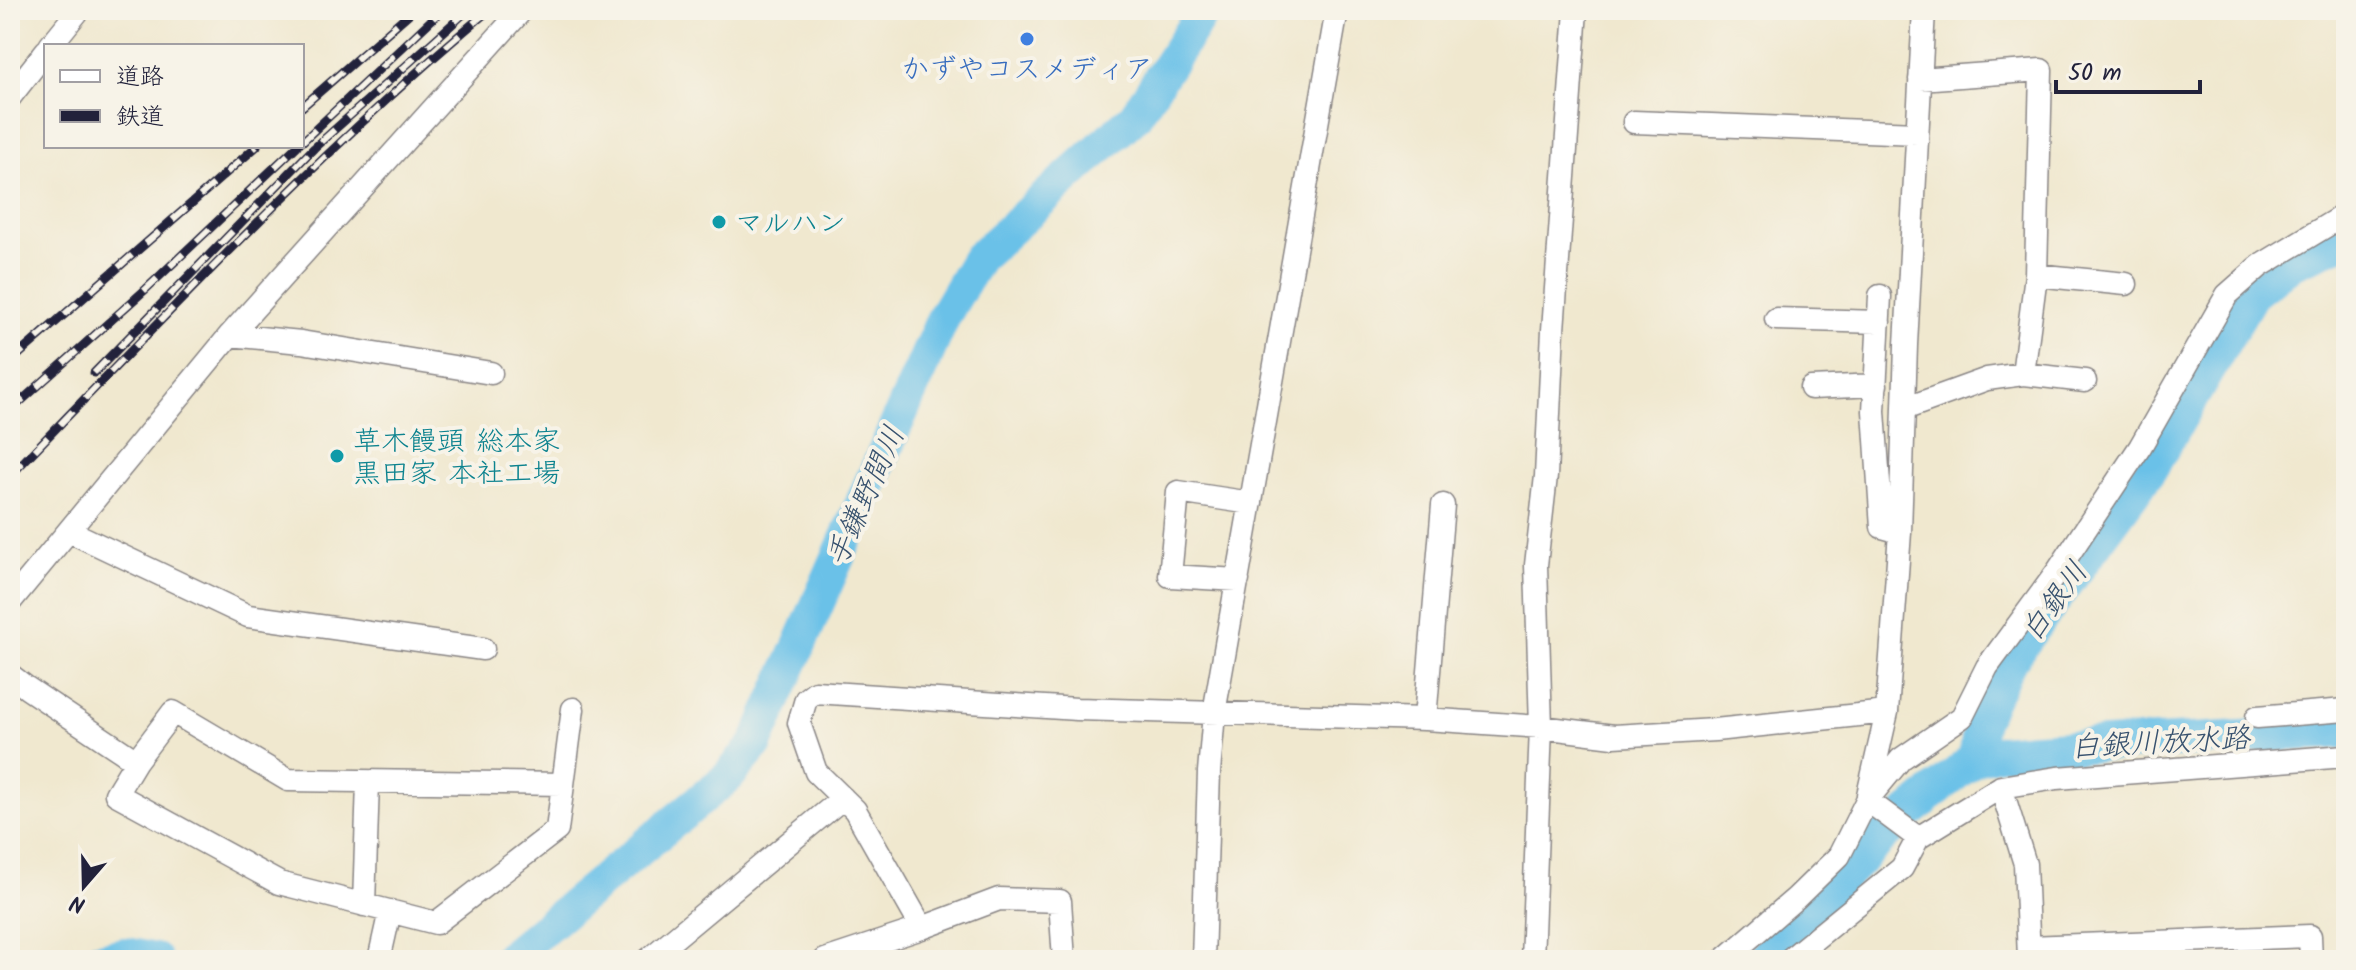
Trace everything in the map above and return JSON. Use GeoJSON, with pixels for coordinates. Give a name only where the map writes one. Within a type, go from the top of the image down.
{"type":"FeatureCollection","features":[{"type":"Feature","properties":{"kind":"street"},"geometry":{"type":"LineString","coordinates":[[52,44],[79,10]]}},
{"type":"Feature","properties":{"kind":"street"},"geometry":{"type":"LineString","coordinates":[[10,602],[230,335],[522,10]]}},
{"type":"Feature","properties":{"kind":"street"},"geometry":{"type":"LineString","coordinates":[[1203,960],[1214,713],[1337,10]]}},
{"type":"Feature","properties":{"kind":"street"},"geometry":{"type":"LineString","coordinates":[[1532,960],[1541,727],[1536,565],[1546,476],[1576,10]]}},
{"type":"Feature","properties":{"kind":"street"},"geometry":{"type":"LineString","coordinates":[[1867,800],[1887,712],[1900,532],[1906,345],[1924,10]]}},
{"type":"Feature","properties":{"kind":"street"},"geometry":{"type":"LineString","coordinates":[[10,97],[44,54]]}},
{"type":"Feature","properties":{"kind":"street"},"geometry":{"type":"LineString","coordinates":[[1920,79],[2041,70],[2036,275],[2023,374]]}},
{"type":"Feature","properties":{"kind":"street"},"geometry":{"type":"LineString","coordinates":[[1634,122],[1917,133]]}},
{"type":"Feature","properties":{"kind":"street"},"geometry":{"type":"LineString","coordinates":[[1724,960],[1839,856],[1867,800],[1901,759],[1962,717],[1987,667],[2057,572],[2140,447],[2227,295],[2260,266],[2346,214]]}},
{"type":"Feature","properties":{"kind":"street"},"geometry":{"type":"LineString","coordinates":[[2036,275],[2126,284]]}},
{"type":"Feature","properties":{"kind":"street"},"geometry":{"type":"LineString","coordinates":[[1880,296],[1874,411],[1882,527],[1900,532]]}},
{"type":"Feature","properties":{"kind":"street"},"geometry":{"type":"LineString","coordinates":[[1776,319],[1879,322]]}},
{"type":"Feature","properties":{"kind":"street"},"geometry":{"type":"LineString","coordinates":[[230,335],[315,344],[491,373]]}},
{"type":"Feature","properties":{"kind":"street"},"geometry":{"type":"LineString","coordinates":[[1878,346],[1906,345]]}},
{"type":"Feature","properties":{"kind":"street"},"geometry":{"type":"LineString","coordinates":[[1904,409],[1987,379],[2023,374],[2085,381]]}},
{"type":"Feature","properties":{"kind":"street"},"geometry":{"type":"LineString","coordinates":[[1811,388],[1876,385]]}},
{"type":"Feature","properties":{"kind":"street"},"geometry":{"type":"LineString","coordinates":[[1238,580],[1170,576],[1178,492],[1251,503]]}},
{"type":"Feature","properties":{"kind":"street"},"geometry":{"type":"LineString","coordinates":[[1425,719],[1443,505]]}},
{"type":"Feature","properties":{"kind":"street"},"geometry":{"type":"LineString","coordinates":[[69,531],[248,616],[483,649]]}},
{"type":"Feature","properties":{"kind":"street"},"geometry":{"type":"LineString","coordinates":[[10,675],[136,761]]}},
{"type":"Feature","properties":{"kind":"street"},"geometry":{"type":"LineString","coordinates":[[922,928],[855,810],[816,772],[799,723],[806,699],[815,692],[1077,709],[1425,719],[1541,727],[1614,736],[1715,730],[1887,712]]}},
{"type":"Feature","properties":{"kind":"street"},"geometry":{"type":"LineString","coordinates":[[563,784],[288,780],[173,712],[136,761],[116,794],[279,883],[436,923],[557,830],[573,709]]}},
{"type":"Feature","properties":{"kind":"street"},"geometry":{"type":"LineString","coordinates":[[2257,717],[2346,710]]}},
{"type":"Feature","properties":{"kind":"street"},"geometry":{"type":"LineString","coordinates":[[1789,960],[1902,868],[1918,838],[2001,787],[2057,778],[2346,756]]}},
{"type":"Feature","properties":{"kind":"street"},"geometry":{"type":"LineString","coordinates":[[364,905],[368,782]]}},
{"type":"Feature","properties":{"kind":"street"},"geometry":{"type":"LineString","coordinates":[[2001,787],[2025,864],[2029,953],[2310,936],[2311,960]]}},
{"type":"Feature","properties":{"kind":"street"},"geometry":{"type":"LineString","coordinates":[[648,960],[843,798]]}},
{"type":"Feature","properties":{"kind":"street"},"geometry":{"type":"LineString","coordinates":[[1867,800],[1918,838]]}},
{"type":"Feature","properties":{"kind":"street"},"geometry":{"type":"LineString","coordinates":[[825,960],[877,951],[922,928],[999,899],[1060,901],[1064,960]]}},
{"type":"Feature","properties":{"kind":"street"},"geometry":{"type":"LineString","coordinates":[[379,960],[390,911]]}},
{"type":"Feature","properties":{"kind":"waterway","name":"手鎌野間川"},"geometry":{"type":"LineString","coordinates":[[506,960],[728,777],[756,744],[944,316],[978,258],[1135,116],[1204,10]]}},
{"type":"Feature","properties":{"kind":"waterway","name":"白銀川"},"geometry":{"type":"LineString","coordinates":[[1759,960],[1899,821],[1975,758],[1981,720],[2010,661],[2150,470],[2252,294],[2293,262],[2346,240]]}},
{"type":"Feature","properties":{"kind":"waterway","name":"白銀川放水路"},"geometry":{"type":"LineString","coordinates":[[1975,758],[2036,749],[2346,731]]}},
{"type":"Feature","properties":{"kind":"waterway","name":"手鎌野間川"},"geometry":{"type":"LineString","coordinates":[[95,960],[125,954],[155,960]]}},
{"type":"Feature","properties":{"kind":"railway"},"geometry":{"type":"LineString","coordinates":[[304,105],[413,10]]}},
{"type":"Feature","properties":{"kind":"railway"},"geometry":{"type":"LineString","coordinates":[[304,140],[442,10]]}},
{"type":"Feature","properties":{"kind":"railway"},"geometry":{"type":"LineString","coordinates":[[94,373],[314,148],[468,10]]}},
{"type":"Feature","properties":{"kind":"railway"},"geometry":{"type":"LineString","coordinates":[[10,476],[303,178],[489,10]]}},
{"type":"Feature","properties":{"kind":"railway"},"geometry":{"type":"LineString","coordinates":[[10,362],[255,148]]}},
{"type":"Feature","properties":{"kind":"railway"},"geometry":{"type":"LineString","coordinates":[[10,411],[146,289],[295,148]]}},
{"type":"Feature","properties":{"kind":"place","name":"かずやコスメディア"},"geometry":{"type":"Point","coordinates":[1027,39]}},
{"type":"Feature","properties":{"kind":"place","name":"マルハン"},"geometry":{"type":"Point","coordinates":[719,222]}},
{"type":"Feature","properties":{"kind":"place","name":"草木饅頭 総本家 黒田家 本社工場"},"geometry":{"type":"Point","coordinates":[337,456]}}]}
